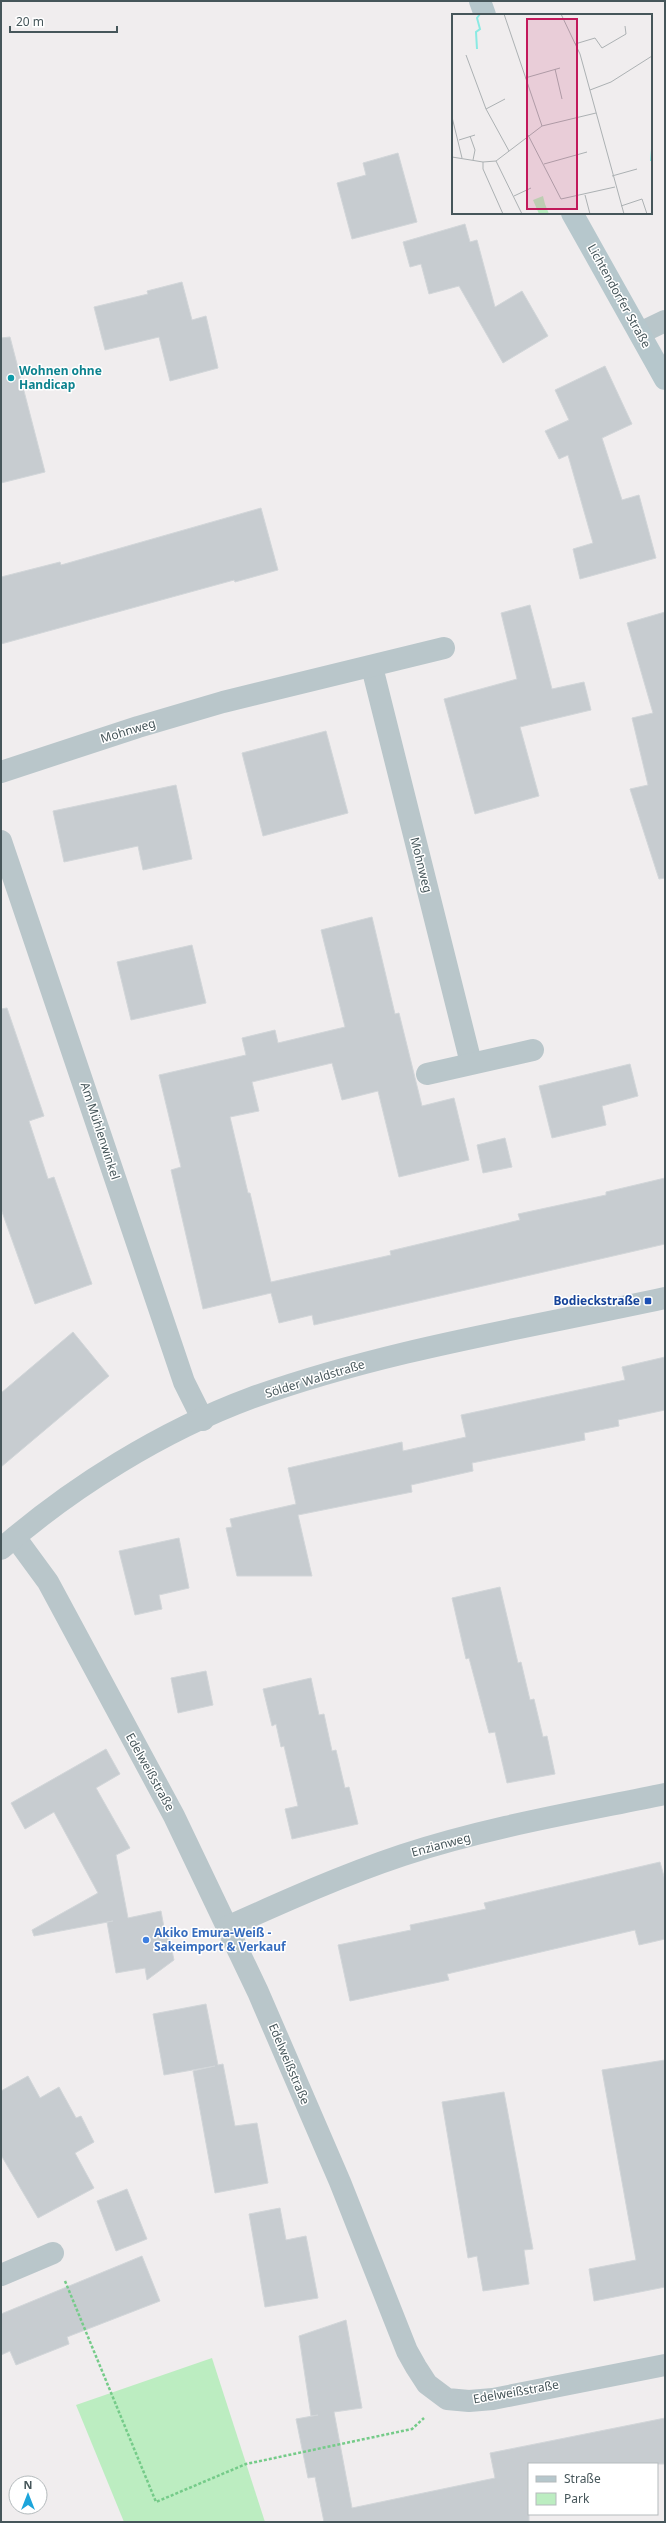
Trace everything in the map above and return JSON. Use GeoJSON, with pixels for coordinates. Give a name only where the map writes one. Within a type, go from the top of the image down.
{"type":"FeatureCollection","features":[{"type":"Feature","properties":{"kind":"main road"},"geometry":{"type":"LineString","coordinates":[[480,1],[485,14]]}},
{"type":"Feature","properties":{"kind":"main road","name":"Lichtendorfer Straße"},"geometry":{"type":"LineString","coordinates":[[573,214],[665,379]]}},
{"type":"Feature","properties":{"kind":"street"},"geometry":{"type":"LineString","coordinates":[[640,333],[665,320]]}},
{"type":"Feature","properties":{"kind":"street","name":"Mohnweg"},"geometry":{"type":"LineString","coordinates":[[1,772],[138,727],[216,704],[372,667],[444,648]]}},
{"type":"Feature","properties":{"kind":"street","name":"Mohnweg"},"geometry":{"type":"LineString","coordinates":[[372,667],[471,1063]]}},
{"type":"Feature","properties":{"kind":"street","name":"Am Mühlenwinkel"},"geometry":{"type":"LineString","coordinates":[[1,841],[184,1382],[202,1420]]}},
{"type":"Feature","properties":{"kind":"street"},"geometry":{"type":"LineString","coordinates":[[428,1074],[533,1050]]}},
{"type":"Feature","properties":{"kind":"street","name":"Sölder Waldstraße"},"geometry":{"type":"LineString","coordinates":[[8,1543],[96,1477],[154,1444],[249,1399],[284,1387],[386,1358],[665,1298]]}},
{"type":"Feature","properties":{"kind":"street","name":"Edelweißstraße"},"geometry":{"type":"LineString","coordinates":[[8,1543],[48,1582],[174,1816],[227,1927],[340,2182],[407,2351],[427,2384],[447,2399],[469,2401],[493,2399],[665,2365]]}},
{"type":"Feature","properties":{"kind":"street","name":"Enzianweg"},"geometry":{"type":"LineString","coordinates":[[227,1927],[323,1884],[404,1855],[517,1824],[665,1794]]}},
{"type":"Feature","properties":{"kind":"street"},"geometry":{"type":"LineString","coordinates":[[1,2275],[53,2253]]}},
{"type":"Feature","properties":{"kind":"path"},"geometry":{"type":"LineString","coordinates":[[53,2253],[156,2502],[246,2464],[412,2429],[447,2399]]}},
{"type":"Feature","properties":{"kind":"green space"},"geometry":{"type":"Polygon","coordinates":[[[212,2358],[265,2522],[124,2522],[76,2405],[212,2358]]]}},
{"type":"Feature","properties":{"kind":"building"},"geometry":{"type":"Polygon","coordinates":[[[398,153],[417,222],[352,239],[337,183],[366,175],[363,163],[398,153]]]}},
{"type":"Feature","properties":{"kind":"building"},"geometry":{"type":"Polygon","coordinates":[[[465,224],[470,242],[477,240],[495,307],[522,291],[548,336],[503,363],[459,286],[429,294],[421,264],[410,267],[403,242],[465,224]]]}},
{"type":"Feature","properties":{"kind":"building"},"geometry":{"type":"Polygon","coordinates":[[[182,282],[192,320],[206,316],[218,368],[170,381],[159,337],[105,350],[94,307],[148,294],[147,291],[182,282]]]}},
{"type":"Feature","properties":{"kind":"building","name":"Wohnen ohne Handicap"},"geometry":{"type":"Polygon","coordinates":[[[10,337],[45,472],[1,483],[1,338],[10,337]]]}},
{"type":"Feature","properties":{"kind":"building"},"geometry":{"type":"Polygon","coordinates":[[[605,366],[632,424],[602,438],[622,500],[639,495],[656,558],[580,579],[573,549],[593,543],[568,455],[559,459],[545,431],[569,420],[555,390],[605,366]]]}},
{"type":"Feature","properties":{"kind":"building"},"geometry":{"type":"Polygon","coordinates":[[[261,508],[278,570],[235,582],[234,580],[1,644],[1,577],[60,562],[61,565],[261,508]]]}},
{"type":"Feature","properties":{"kind":"building"},"geometry":{"type":"Polygon","coordinates":[[[530,605],[552,689],[584,682],[591,710],[520,727],[539,796],[475,814],[444,699],[517,679],[501,613],[530,605]]]}},
{"type":"Feature","properties":{"kind":"building"},"geometry":{"type":"Polygon","coordinates":[[[665,612],[665,878],[659,879],[630,789],[648,785],[632,718],[653,713],[627,623],[665,612]]]}},
{"type":"Feature","properties":{"kind":"building"},"geometry":{"type":"Polygon","coordinates":[[[326,731],[348,813],[263,836],[242,753],[326,731]]]}},
{"type":"Feature","properties":{"kind":"building"},"geometry":{"type":"Polygon","coordinates":[[[176,785],[192,859],[143,870],[138,846],[64,862],[53,811],[176,785]]]}},
{"type":"Feature","properties":{"kind":"building"},"geometry":{"type":"Polygon","coordinates":[[[372,917],[395,1014],[399,1013],[422,1106],[454,1098],[469,1160],[399,1177],[378,1091],[342,1100],[332,1063],[252,1082],[259,1111],[230,1117],[271,1282],[391,1255],[390,1251],[520,1220],[518,1214],[606,1195],[606,1192],[665,1178],[665,1244],[314,1325],[312,1315],[279,1323],[271,1293],[203,1309],[171,1170],[181,1167],[159,1075],[246,1055],[242,1038],[275,1030],[278,1043],[345,1027],[321,930],[372,917]]]}},
{"type":"Feature","properties":{"kind":"building"},"geometry":{"type":"Polygon","coordinates":[[[192,945],[206,1003],[131,1020],[117,962],[192,945]]]}},
{"type":"Feature","properties":{"kind":"building"},"geometry":{"type":"Polygon","coordinates":[[[7,1008],[44,1116],[29,1121],[48,1179],[54,1177],[92,1284],[35,1304],[1,1209],[1,1009],[7,1008]]]}},
{"type":"Feature","properties":{"kind":"building"},"geometry":{"type":"Polygon","coordinates":[[[630,1064],[638,1096],[602,1106],[606,1125],[552,1138],[539,1086],[630,1064]]]}},
{"type":"Feature","properties":{"kind":"building"},"geometry":{"type":"Polygon","coordinates":[[[505,1138],[512,1167],[483,1173],[477,1145],[505,1138]]]}},
{"type":"Feature","properties":{"kind":"building"},"geometry":{"type":"Polygon","coordinates":[[[73,1332],[109,1376],[1,1467],[1,1393],[73,1332]]]}},
{"type":"Feature","properties":{"kind":"building"},"geometry":{"type":"Polygon","coordinates":[[[665,1357],[665,1410],[618,1420],[619,1426],[584,1433],[585,1440],[472,1463],[473,1471],[411,1485],[412,1492],[298,1515],[312,1576],[237,1576],[226,1528],[232,1527],[230,1519],[296,1504],[288,1468],[402,1442],[403,1451],[466,1437],[461,1415],[625,1380],[622,1367],[665,1357]]]}},
{"type":"Feature","properties":{"kind":"building"},"geometry":{"type":"Polygon","coordinates":[[[179,1538],[189,1588],[159,1595],[162,1609],[135,1615],[119,1551],[179,1538]]]}},
{"type":"Feature","properties":{"kind":"building"},"geometry":{"type":"Polygon","coordinates":[[[500,1587],[518,1663],[521,1662],[530,1700],[534,1699],[543,1737],[547,1736],[555,1774],[507,1783],[495,1732],[489,1733],[469,1658],[466,1659],[452,1598],[500,1587]]]}},
{"type":"Feature","properties":{"kind":"building"},"geometry":{"type":"Polygon","coordinates":[[[206,1671],[213,1705],[178,1713],[171,1678],[206,1671]]]}},
{"type":"Feature","properties":{"kind":"building"},"geometry":{"type":"Polygon","coordinates":[[[311,1678],[319,1715],[324,1714],[332,1751],[336,1750],[345,1788],[349,1787],[358,1824],[292,1839],[285,1809],[298,1806],[284,1746],[281,1747],[276,1724],[272,1726],[263,1689],[311,1678]]]}},
{"type":"Feature","properties":{"kind":"building"},"geometry":{"type":"Polygon","coordinates":[[[106,1749],[120,1774],[96,1788],[130,1848],[116,1855],[128,1918],[161,1911],[165,1933],[168,1932],[174,1960],[147,1980],[145,1968],[116,1973],[107,1922],[34,1936],[32,1930],[98,1893],[54,1812],[25,1829],[11,1803],[106,1749]]]}},
{"type":"Feature","properties":{"kind":"building"},"geometry":{"type":"Polygon","coordinates":[[[660,1862],[665,1880],[665,1939],[639,1945],[635,1930],[447,1974],[449,1980],[350,2001],[338,1945],[411,1930],[410,1925],[486,1909],[484,1903],[660,1862]]]}},
{"type":"Feature","properties":{"kind":"building"},"geometry":{"type":"Polygon","coordinates":[[[206,2004],[218,2065],[223,2064],[235,2126],[257,2123],[268,2183],[215,2193],[193,2071],[215,2066],[164,2075],[153,2014],[206,2004]]]}},
{"type":"Feature","properties":{"kind":"building"},"geometry":{"type":"Polygon","coordinates":[[[665,2060],[665,2287],[594,2301],[589,2269],[636,2260],[602,2070],[665,2060]]]}},
{"type":"Feature","properties":{"kind":"building"},"geometry":{"type":"Polygon","coordinates":[[[28,2076],[40,2098],[59,2087],[76,2118],[81,2116],[94,2142],[75,2153],[94,2188],[38,2218],[1,2155],[1,2091],[28,2076]]]}},
{"type":"Feature","properties":{"kind":"building"},"geometry":{"type":"Polygon","coordinates":[[[504,2092],[533,2249],[524,2250],[529,2284],[483,2291],[477,2256],[468,2258],[442,2102],[504,2092]]]}},
{"type":"Feature","properties":{"kind":"building"},"geometry":{"type":"Polygon","coordinates":[[[127,2189],[147,2239],[116,2251],[97,2201],[127,2189]]]}},
{"type":"Feature","properties":{"kind":"building"},"geometry":{"type":"Polygon","coordinates":[[[280,2208],[286,2240],[306,2236],[318,2298],[265,2307],[249,2214],[280,2208]]]}},
{"type":"Feature","properties":{"kind":"building"},"geometry":{"type":"Polygon","coordinates":[[[142,2256],[160,2301],[67,2337],[69,2344],[16,2365],[10,2351],[1,2355],[1,2314],[142,2256]]]}},
{"type":"Feature","properties":{"kind":"building"},"geometry":{"type":"Polygon","coordinates":[[[346,2320],[362,2408],[334,2412],[352,2508],[495,2478],[490,2453],[665,2418],[665,2464],[528,2463],[529,2522],[324,2522],[315,2477],[308,2478],[296,2419],[318,2415],[311,2416],[299,2336],[346,2320]]]}},
{"type":"Feature","properties":{"kind":"place","name":"Wohnen ohne Handicap"},"geometry":{"type":"Point","coordinates":[11,378]}},
{"type":"Feature","properties":{"kind":"place","name":"Bodieckstraße"},"geometry":{"type":"Point","coordinates":[648,1301]}},
{"type":"Feature","properties":{"kind":"place","name":"Akiko Emura-Weiß - Sakeimport & Verkauf"},"geometry":{"type":"Point","coordinates":[146,1940]}}]}
